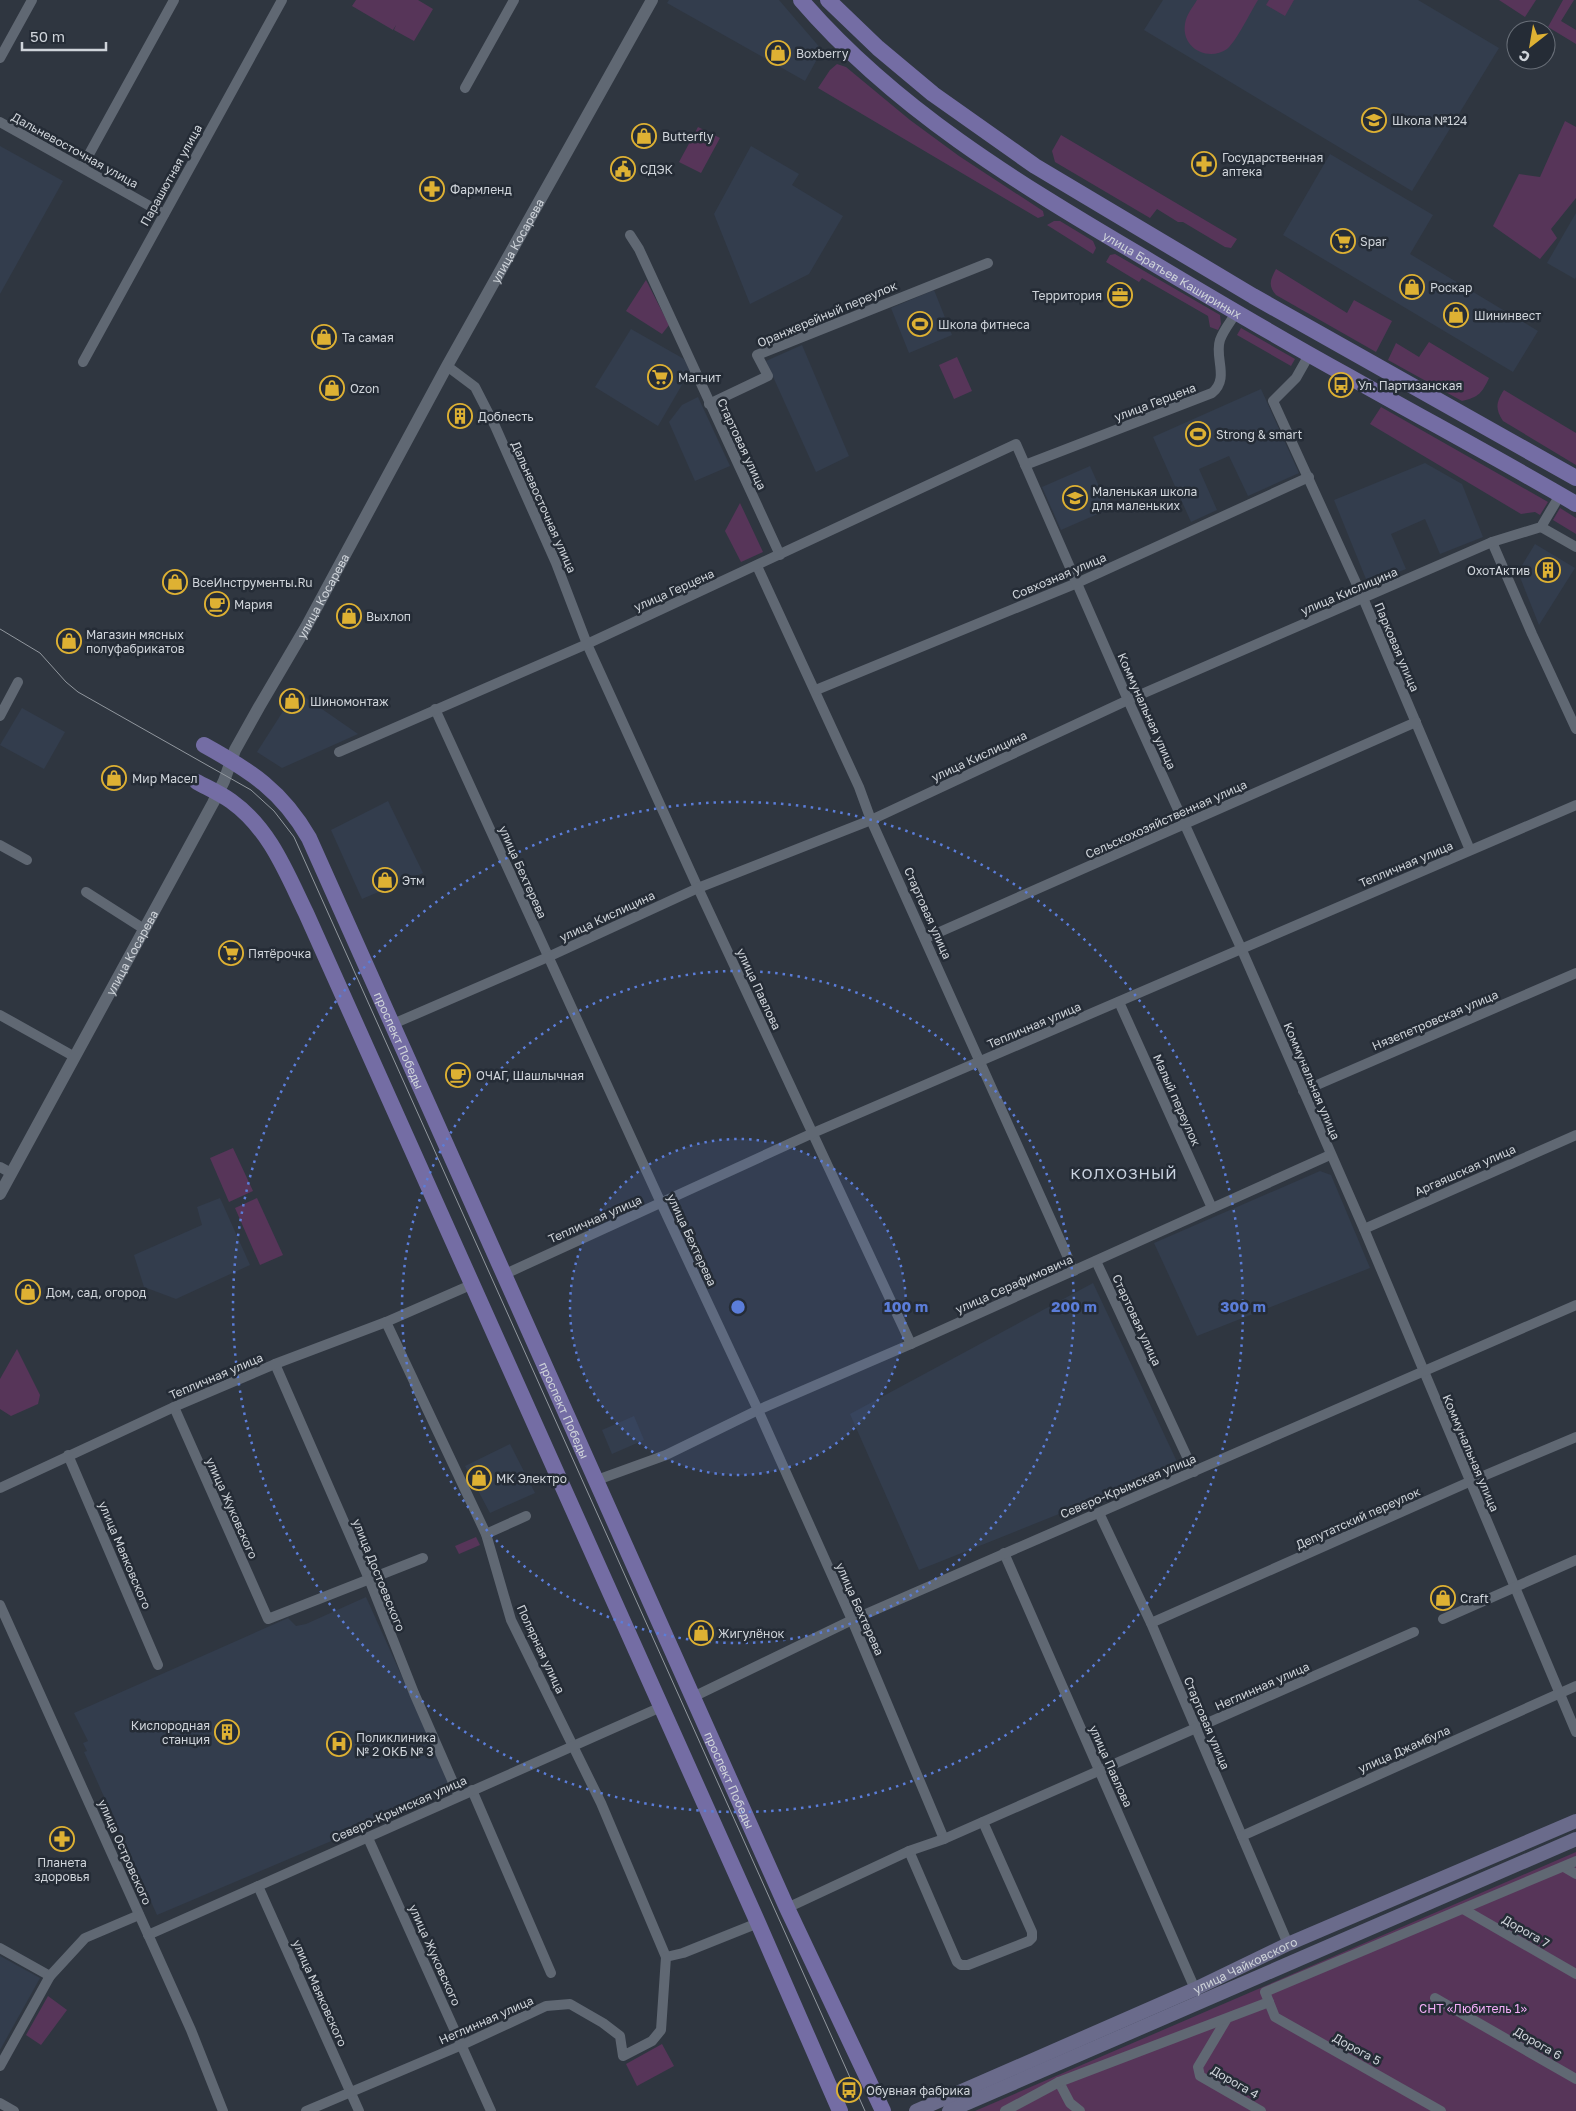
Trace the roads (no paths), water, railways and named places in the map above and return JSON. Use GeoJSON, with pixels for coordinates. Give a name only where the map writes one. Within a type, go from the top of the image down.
{"type":"FeatureCollection","features":[{"type":"Feature","properties":{"kind":"main road","name":"улица Братьев Кашириных"},"geometry":{"type":"LineString","coordinates":[[801,0],[838,41],[875,76],[966,146],[1023,186],[1309,355],[1576,504]]}},
{"type":"Feature","properties":{"kind":"main road","name":"улица Братьев Кашириных"},"geometry":{"type":"LineString","coordinates":[[828,0],[878,48],[933,94],[1035,166],[1253,296],[1576,478]]}},
{"type":"Feature","properties":{"kind":"main road","name":"проспект Победы"},"geometry":{"type":"LineString","coordinates":[[204,745],[232,760],[265,783],[278,795],[298,818],[326,873],[787,1908],[883,2111]]}},
{"type":"Feature","properties":{"kind":"main road"},"geometry":{"type":"LineString","coordinates":[[197,782],[232,802],[257,826],[276,850],[306,913],[758,1923],[840,2111]]}},
{"type":"Feature","properties":{"kind":"main road","name":"улица Чайковского"},"geometry":{"type":"LineString","coordinates":[[916,2111],[1195,1989],[1288,1944],[1576,1821]]}},
{"type":"Feature","properties":{"kind":"main road","name":"улица Чайковского"},"geometry":{"type":"LineString","coordinates":[[949,2111],[1576,1839]]}},
{"type":"Feature","properties":{"kind":"street"},"geometry":{"type":"LineString","coordinates":[[0,58],[32,0]]}},
{"type":"Feature","properties":{"kind":"street"},"geometry":{"type":"LineString","coordinates":[[82,168],[174,0]]}},
{"type":"Feature","properties":{"kind":"street","name":"Парашютная улица"},"geometry":{"type":"LineString","coordinates":[[83,362],[282,0]]}},
{"type":"Feature","properties":{"kind":"street"},"geometry":{"type":"LineString","coordinates":[[465,88],[514,0]]}},
{"type":"Feature","properties":{"kind":"street","name":"улица Косарева"},"geometry":{"type":"LineString","coordinates":[[0,1194],[6,1170],[75,1057],[218,793],[240,741],[306,627],[447,366],[652,0]]}},
{"type":"Feature","properties":{"kind":"street","name":"Дальневосточная улица"},"geometry":{"type":"LineString","coordinates":[[0,122],[164,214]]}},
{"type":"Feature","properties":{"kind":"street","name":"Стартовая улица"},"geometry":{"type":"LineString","coordinates":[[630,235],[639,249],[709,404],[780,554]]}},
{"type":"Feature","properties":{"kind":"street","name":"Оранжерейный переулок"},"geometry":{"type":"LineString","coordinates":[[709,404],[768,376],[757,355],[988,263]]}},
{"type":"Feature","properties":{"kind":"street","name":"улица Герцена"},"geometry":{"type":"LineString","coordinates":[[1025,465],[1212,393],[1219,388],[1221,380],[1220,342],[1236,313]]}},
{"type":"Feature","properties":{"kind":"street","name":"Парковая улица"},"geometry":{"type":"LineString","coordinates":[[1309,355],[1296,378],[1273,401],[1363,598],[1470,850]]}},
{"type":"Feature","properties":{"kind":"street","name":"Дальневосточная улица"},"geometry":{"type":"LineString","coordinates":[[447,366],[474,387],[495,426],[556,563],[587,644]]}},
{"type":"Feature","properties":{"kind":"street","name":"улица Герцена"},"geometry":{"type":"LineString","coordinates":[[339,752],[587,644],[757,566],[907,493],[1016,444]]}},
{"type":"Feature","properties":{"kind":"street","name":"Коммунальная улица"},"geometry":{"type":"LineString","coordinates":[[1016,444],[1364,1229],[1469,1482],[1516,1587],[1576,1732]]}},
{"type":"Feature","properties":{"kind":"street","name":"Совхозная улица"},"geometry":{"type":"LineString","coordinates":[[816,690],[1077,583],[1309,477]]}},
{"type":"Feature","properties":{"kind":"street"},"geometry":{"type":"LineString","coordinates":[[1560,495],[1541,527],[1576,548]]}},
{"type":"Feature","properties":{"kind":"street","name":"улица Кислицина"},"geometry":{"type":"LineString","coordinates":[[393,1024],[548,957],[698,888],[871,820],[1128,700],[1492,542],[1541,527]]}},
{"type":"Feature","properties":{"kind":"street"},"geometry":{"type":"LineString","coordinates":[[1492,542],[1576,728]]}},
{"type":"Feature","properties":{"kind":"street","name":"Стартовая улица"},"geometry":{"type":"LineString","coordinates":[[757,566],[816,690],[859,787],[871,820],[926,938],[1074,1271]]}},
{"type":"Feature","properties":{"kind":"street","name":"улица Павлова"},"geometry":{"type":"LineString","coordinates":[[587,644],[698,888],[911,1344]]}},
{"type":"Feature","properties":{"kind":"street"},"geometry":{"type":"LineString","coordinates":[[0,716],[18,682]]}},
{"type":"Feature","properties":{"kind":"street","name":"улица Бехтерева"},"geometry":{"type":"LineString","coordinates":[[435,709],[660,1203],[758,1410],[852,1620],[944,1839]]}},
{"type":"Feature","properties":{"kind":"street","name":"Сельскохозяйственная улица"},"geometry":{"type":"LineString","coordinates":[[926,938],[1416,722]]}},
{"type":"Feature","properties":{"kind":"street","name":"Тепличная улица"},"geometry":{"type":"LineString","coordinates":[[504,1274],[980,1061],[1576,805]]}},
{"type":"Feature","properties":{"kind":"street"},"geometry":{"type":"LineString","coordinates":[[0,845],[27,860]]}},
{"type":"Feature","properties":{"kind":"street"},"geometry":{"type":"LineString","coordinates":[[86,892],[144,929]]}},
{"type":"Feature","properties":{"kind":"street","name":"Нязепетровская улица"},"geometry":{"type":"LineString","coordinates":[[1303,1091],[1576,973]]}},
{"type":"Feature","properties":{"kind":"street","name":"Малый переулок"},"geometry":{"type":"LineString","coordinates":[[1119,1002],[1212,1208]]}},
{"type":"Feature","properties":{"kind":"street"},"geometry":{"type":"LineString","coordinates":[[0,1015],[75,1057]]}},
{"type":"Feature","properties":{"kind":"street","name":"Аргаяшская улица"},"geometry":{"type":"LineString","coordinates":[[1364,1229],[1576,1135]]}},
{"type":"Feature","properties":{"kind":"street","name":"улица Серафимовича"},"geometry":{"type":"LineString","coordinates":[[597,1480],[666,1455],[758,1410],[911,1344],[1330,1155]]}},
{"type":"Feature","properties":{"kind":"street","name":"Стартовая улица"},"geometry":{"type":"LineString","coordinates":[[1096,1261],[1194,1472]]}},
{"type":"Feature","properties":{"kind":"street","name":"Тепличная улица"},"geometry":{"type":"LineString","coordinates":[[0,1488],[174,1407],[275,1364],[386,1322],[472,1284]]}},
{"type":"Feature","properties":{"kind":"street","name":"Северо-Крымская улица"},"geometry":{"type":"LineString","coordinates":[[694,1697],[852,1620],[1004,1552],[1100,1513],[1576,1304]]}},
{"type":"Feature","properties":{"kind":"street","name":"Полярная улица"},"geometry":{"type":"LineString","coordinates":[[386,1322],[486,1534],[511,1620],[601,1803],[666,1957]]}},
{"type":"Feature","properties":{"kind":"street","name":"улица Достоевского"},"geometry":{"type":"LineString","coordinates":[[275,1364],[369,1579],[414,1693],[459,1796]]}},
{"type":"Feature","properties":{"kind":"street","name":"улица Жуковского"},"geometry":{"type":"LineString","coordinates":[[174,1407],[268,1619],[369,1579]]}},
{"type":"Feature","properties":{"kind":"street","name":"Депутатский переулок"},"geometry":{"type":"LineString","coordinates":[[1151,1624],[1469,1482],[1576,1437]]}},
{"type":"Feature","properties":{"kind":"street","name":"улица Маяковского"},"geometry":{"type":"LineString","coordinates":[[68,1455],[158,1665]]}},
{"type":"Feature","properties":{"kind":"street","name":"Стартовая улица"},"geometry":{"type":"LineString","coordinates":[[1100,1513],[1151,1624],[1288,1944]]}},
{"type":"Feature","properties":{"kind":"street"},"geometry":{"type":"LineString","coordinates":[[486,1534],[526,1516]]}},
{"type":"Feature","properties":{"kind":"street","name":"улица Павлова"},"geometry":{"type":"LineString","coordinates":[[1004,1552],[1195,1989]]}},
{"type":"Feature","properties":{"kind":"street"},"geometry":{"type":"LineString","coordinates":[[369,1579],[423,1558]]}},
{"type":"Feature","properties":{"kind":"street"},"geometry":{"type":"LineString","coordinates":[[1443,1619],[1576,1560]]}},
{"type":"Feature","properties":{"kind":"street","name":"улица Островского"},"geometry":{"type":"LineString","coordinates":[[0,1605],[191,2030],[223,2111]]}},
{"type":"Feature","properties":{"kind":"street","name":"Неглинная улица"},"geometry":{"type":"LineString","coordinates":[[787,1908],[909,1851],[944,1839],[1196,1730],[1414,1632]]}},
{"type":"Feature","properties":{"kind":"street","name":"улица Джамбула"},"geometry":{"type":"LineString","coordinates":[[1242,1836],[1576,1686]]}},
{"type":"Feature","properties":{"kind":"street","name":"Северо-Крымская улица"},"geometry":{"type":"LineString","coordinates":[[148,1935],[661,1707]]}},
{"type":"Feature","properties":{"kind":"street"},"geometry":{"type":"LineString","coordinates":[[472,1790],[550,1973]]}},
{"type":"Feature","properties":{"kind":"street"},"geometry":{"type":"LineString","coordinates":[[909,1851],[957,1962],[961,1965],[968,1965],[1029,1941],[1032,1938],[1032,1932],[983,1822]]}},
{"type":"Feature","properties":{"kind":"street","name":"улица Жуковского"},"geometry":{"type":"LineString","coordinates":[[368,1838],[491,2111]]}},
{"type":"Feature","properties":{"kind":"street"},"geometry":{"type":"LineString","coordinates":[[1005,2111],[1059,2082],[1226,2020],[1269,2002],[1265,1992],[1576,1861]]}},
{"type":"Feature","properties":{"kind":"street"},"geometry":{"type":"LineString","coordinates":[[1564,1867],[1576,1874]]}},
{"type":"Feature","properties":{"kind":"street","name":"улица Маяковского"},"geometry":{"type":"LineString","coordinates":[[258,1886],[359,2111]]}},
{"type":"Feature","properties":{"kind":"street","name":"Дорога 7"},"geometry":{"type":"LineString","coordinates":[[1463,1909],[1576,1974]]}},
{"type":"Feature","properties":{"kind":"street"},"geometry":{"type":"LineString","coordinates":[[0,2066],[50,1976],[85,1938],[139,1915]]}},
{"type":"Feature","properties":{"kind":"street"},"geometry":{"type":"LineString","coordinates":[[666,1957],[683,1953],[758,1923]]}},
{"type":"Feature","properties":{"kind":"street"},"geometry":{"type":"LineString","coordinates":[[0,1948],[50,1976]]}},
{"type":"Feature","properties":{"kind":"street","name":"Неглинная улица"},"geometry":{"type":"LineString","coordinates":[[306,2111],[462,2045],[546,2006],[570,2004],[604,2022],[620,2036],[623,2056],[652,2041],[661,2030],[666,1957]]}},
{"type":"Feature","properties":{"kind":"street","name":"Дорога 6"},"geometry":{"type":"LineString","coordinates":[[1435,1998],[1576,2079]]}},
{"type":"Feature","properties":{"kind":"street","name":"Дорога 5"},"geometry":{"type":"LineString","coordinates":[[1269,2002],[1275,2017],[1441,2111]]}},
{"type":"Feature","properties":{"kind":"street","name":"Дорога 4"},"geometry":{"type":"LineString","coordinates":[[1226,2020],[1198,2067],[1200,2076],[1261,2111]]}},
{"type":"Feature","properties":{"kind":"street"},"geometry":{"type":"LineString","coordinates":[[1059,2082],[1070,2103],[1080,2111]]}},
{"type":"Feature","properties":{"kind":"street"},"geometry":{"type":"LineString","coordinates":[[0,2104],[14,2111]]}},
{"type":"Feature","properties":{"kind":"tram line"},"geometry":{"type":"LineString","coordinates":[[0,629],[40,653],[66,682],[78,692],[251,790],[274,811],[294,837],[865,2111]]}},
{"type":"Feature","properties":{"kind":"place","name":"Boxberry"},"geometry":{"type":"Point","coordinates":[778,53]}},
{"type":"Feature","properties":{"kind":"place","name":"Школа №124"},"geometry":{"type":"Point","coordinates":[1374,120]}},
{"type":"Feature","properties":{"kind":"place","name":"Butterfly"},"geometry":{"type":"Point","coordinates":[644,136]}},
{"type":"Feature","properties":{"kind":"place","name":"Государственная аптека"},"geometry":{"type":"Point","coordinates":[1204,164]}},
{"type":"Feature","properties":{"kind":"place","name":"СДЭК"},"geometry":{"type":"Point","coordinates":[623,169]}},
{"type":"Feature","properties":{"kind":"place","name":"Фармленд"},"geometry":{"type":"Point","coordinates":[432,189]}},
{"type":"Feature","properties":{"kind":"place","name":"Spar"},"geometry":{"type":"Point","coordinates":[1343,241]}},
{"type":"Feature","properties":{"kind":"place","name":"Роскар"},"geometry":{"type":"Point","coordinates":[1412,287]}},
{"type":"Feature","properties":{"kind":"place","name":"Территория"},"geometry":{"type":"Point","coordinates":[1120,295]}},
{"type":"Feature","properties":{"kind":"place","name":"Шининвест"},"geometry":{"type":"Point","coordinates":[1456,315]}},
{"type":"Feature","properties":{"kind":"place","name":"Школа фитнеса"},"geometry":{"type":"Point","coordinates":[920,324]}},
{"type":"Feature","properties":{"kind":"place","name":"Та самая"},"geometry":{"type":"Point","coordinates":[324,337]}},
{"type":"Feature","properties":{"kind":"place","name":"Магнит"},"geometry":{"type":"Point","coordinates":[660,377]}},
{"type":"Feature","properties":{"kind":"place","name":"Ул. Партизанская"},"geometry":{"type":"Point","coordinates":[1341,385]}},
{"type":"Feature","properties":{"kind":"place","name":"Ozon"},"geometry":{"type":"Point","coordinates":[332,388]}},
{"type":"Feature","properties":{"kind":"place","name":"Доблесть"},"geometry":{"type":"Point","coordinates":[460,416]}},
{"type":"Feature","properties":{"kind":"place","name":"Strong & smart"},"geometry":{"type":"Point","coordinates":[1198,434]}},
{"type":"Feature","properties":{"kind":"place","name":"Маленькая школа для маленьких"},"geometry":{"type":"Point","coordinates":[1075,498]}},
{"type":"Feature","properties":{"kind":"place","name":"ОхотАктив"},"geometry":{"type":"Point","coordinates":[1548,570]}},
{"type":"Feature","properties":{"kind":"place","name":"ВсеИнструменты.Ru"},"geometry":{"type":"Point","coordinates":[175,582]}},
{"type":"Feature","properties":{"kind":"place","name":"Мария"},"geometry":{"type":"Point","coordinates":[217,604]}},
{"type":"Feature","properties":{"kind":"place","name":"Выхлоп"},"geometry":{"type":"Point","coordinates":[349,616]}},
{"type":"Feature","properties":{"kind":"place","name":"Магазин мясных полуфабрикатов"},"geometry":{"type":"Point","coordinates":[69,641]}},
{"type":"Feature","properties":{"kind":"place","name":"Шиномонтаж"},"geometry":{"type":"Point","coordinates":[292,701]}},
{"type":"Feature","properties":{"kind":"place","name":"Мир Масел"},"geometry":{"type":"Point","coordinates":[114,778]}},
{"type":"Feature","properties":{"kind":"place","name":"Этм"},"geometry":{"type":"Point","coordinates":[385,880]}},
{"type":"Feature","properties":{"kind":"place","name":"Пятёрочка"},"geometry":{"type":"Point","coordinates":[231,953]}},
{"type":"Feature","properties":{"kind":"place","name":"ОЧАГ, Шашлычная"},"geometry":{"type":"Point","coordinates":[458,1075]}},
{"type":"Feature","properties":{"kind":"place","name":"Дом, сад, огород"},"geometry":{"type":"Point","coordinates":[28,1292]}},
{"type":"Feature","properties":{"kind":"place","name":"МК Электро"},"geometry":{"type":"Point","coordinates":[479,1478]}},
{"type":"Feature","properties":{"kind":"place","name":"Craft"},"geometry":{"type":"Point","coordinates":[1443,1598]}},
{"type":"Feature","properties":{"kind":"place","name":"Жигулёнок"},"geometry":{"type":"Point","coordinates":[701,1633]}},
{"type":"Feature","properties":{"kind":"place","name":"Кислородная станция"},"geometry":{"type":"Point","coordinates":[227,1732]}},
{"type":"Feature","properties":{"kind":"place","name":"Поликлиника № 2 ОКБ № 3"},"geometry":{"type":"Point","coordinates":[339,1744]}},
{"type":"Feature","properties":{"kind":"place","name":"Планета здоровья"},"geometry":{"type":"Point","coordinates":[62,1839]}},
{"type":"Feature","properties":{"kind":"place","name":"Обувная фабрика"},"geometry":{"type":"Point","coordinates":[849,2090]}},
{"type":"Feature","properties":{"kind":"district","name":"КОЛХОЗНЫЙ"},"geometry":{"type":"Point","coordinates":[1124,1173]}},
{"type":"Feature","properties":{"kind":"park label","name":"СНТ «Любитель 1»"},"geometry":{"type":"Point","coordinates":[1473,2008]}}]}
